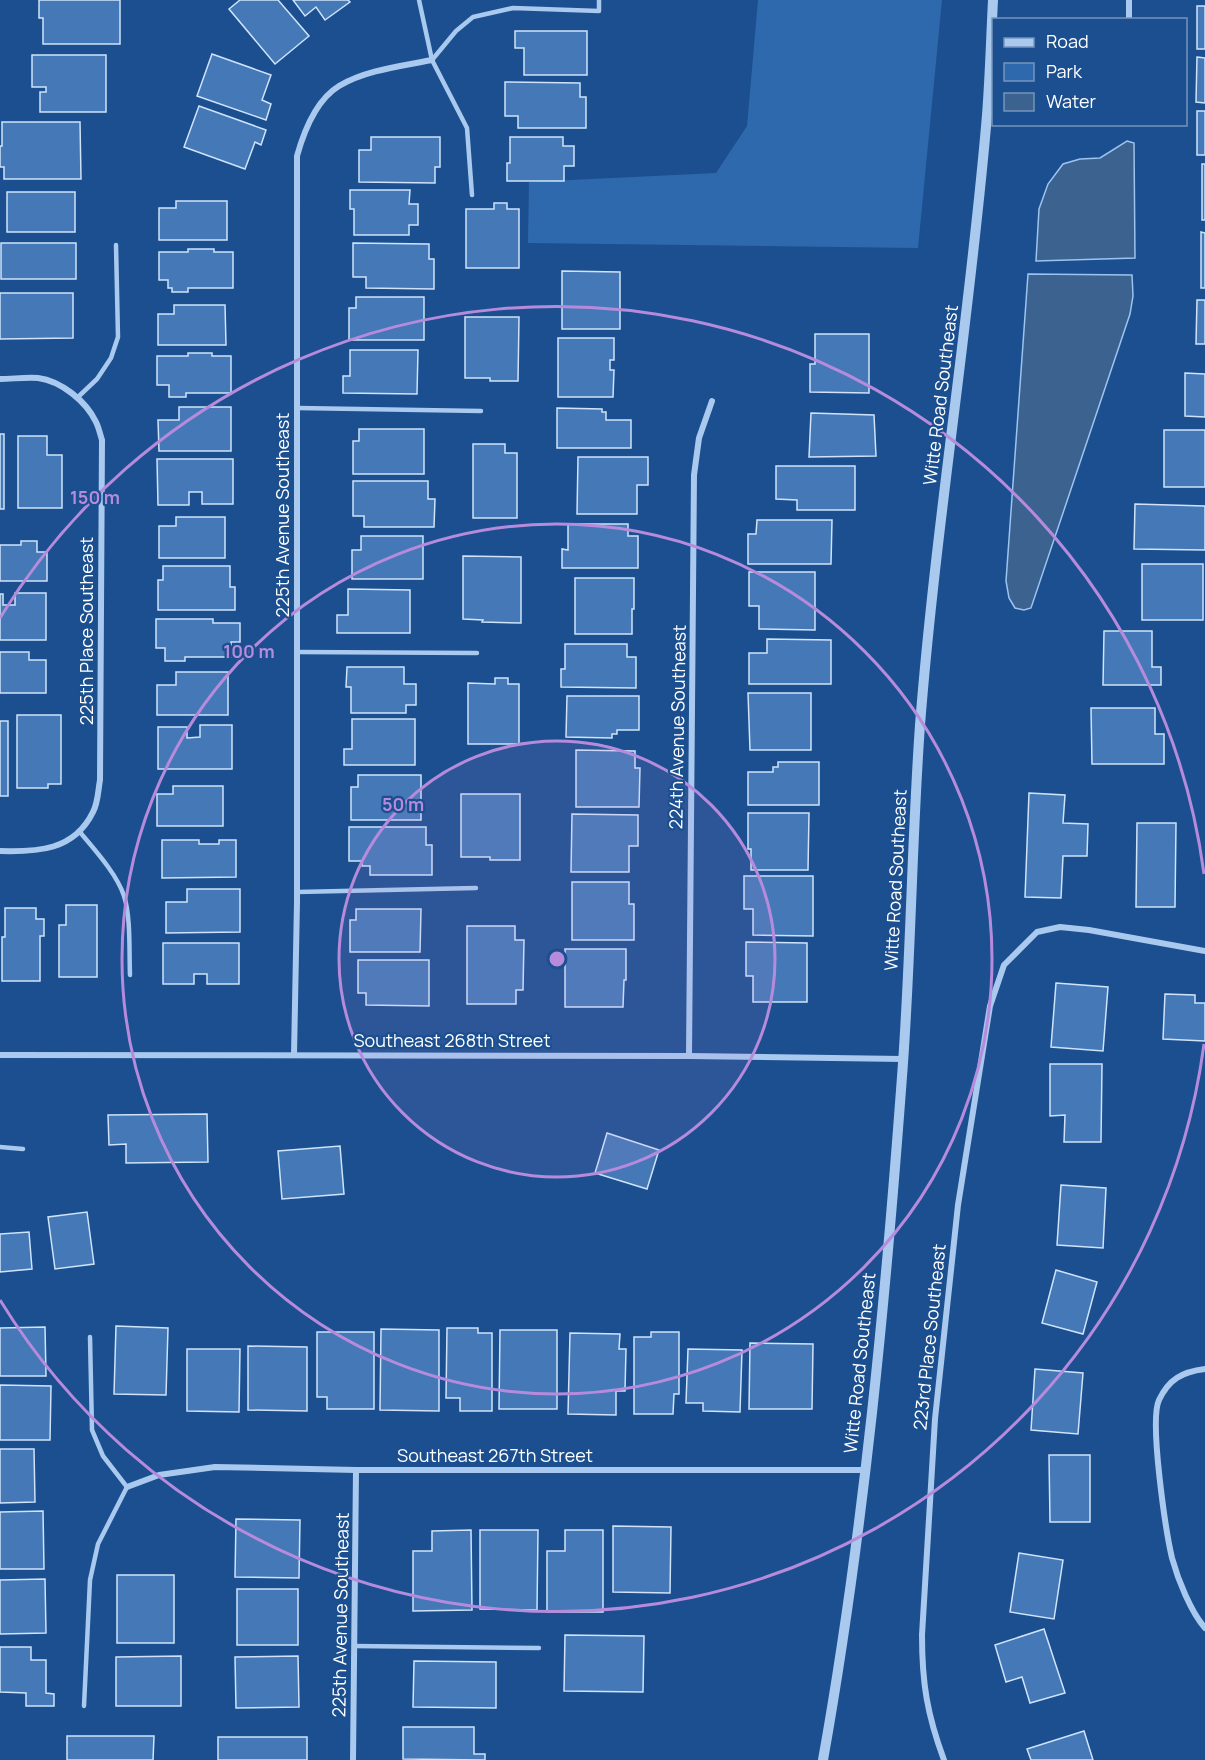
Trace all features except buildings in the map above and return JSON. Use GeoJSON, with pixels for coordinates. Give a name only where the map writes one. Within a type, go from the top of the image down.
{"type":"FeatureCollection","features":[{"type":"Feature","properties":{"kind":"street","name":"Witte Road Southeast"},"geometry":{"type":"LineString","coordinates":[[993,0],[993,18]]}},
{"type":"Feature","properties":{"kind":"street"},"geometry":{"type":"LineString","coordinates":[[1129,0],[1129,18]]}},
{"type":"Feature","properties":{"kind":"street","name":"Witte Road Southeast"},"geometry":{"type":"LineString","coordinates":[[824,1760],[866,1470],[903,1059],[920,723],[990,113],[992,38]]}},
{"type":"Feature","properties":{"kind":"street","name":"225th Avenue Southeast"},"geometry":{"type":"LineString","coordinates":[[294,1055],[297,892],[297,156],[304,131],[325,99],[338,87],[381,71],[432,60]]}},
{"type":"Feature","properties":{"kind":"street","name":"225th Place Southeast"},"geometry":{"type":"LineString","coordinates":[[0,379],[38,378],[55,383],[87,408],[97,423],[102,440],[100,780],[94,811],[79,831]]}},
{"type":"Feature","properties":{"kind":"street","name":"224th Avenue Southeast"},"geometry":{"type":"LineString","coordinates":[[689,1056],[694,475],[699,438],[712,401]]}},
{"type":"Feature","properties":{"kind":"street"},"geometry":{"type":"LineString","coordinates":[[0,851],[35,852],[52,848],[79,831]]}},
{"type":"Feature","properties":{"kind":"street","name":"223rd Place Southeast"},"geometry":{"type":"LineString","coordinates":[[944,1760],[932,1729],[925,1698],[922,1666],[935,1419],[958,1205],[990,1006],[1004,965],[1037,932],[1060,927],[1089,930],[1205,951]]}},
{"type":"Feature","properties":{"kind":"street","name":"Southeast 268th Street"},"geometry":{"type":"LineString","coordinates":[[0,1055],[689,1056],[903,1059]]}},
{"type":"Feature","properties":{"kind":"street"},"geometry":{"type":"LineString","coordinates":[[1205,1369],[1191,1371],[1169,1381],[1157,1402],[1156,1430],[1164,1516],[1173,1560],[1195,1616],[1205,1628]]}},
{"type":"Feature","properties":{"kind":"street","name":"Southeast 267th Street"},"geometry":{"type":"LineString","coordinates":[[127,1487],[159,1475],[215,1467],[356,1470],[866,1470]]}},
{"type":"Feature","properties":{"kind":"street","name":"225th Avenue Southeast"},"geometry":{"type":"LineString","coordinates":[[353,1760],[356,1470]]}},
{"type":"Feature","properties":{"kind":"lane"},"geometry":{"type":"LineString","coordinates":[[419,0],[432,60],[467,128],[472,195]]}},
{"type":"Feature","properties":{"kind":"lane"},"geometry":{"type":"LineString","coordinates":[[432,60],[456,31],[473,17],[513,8],[598,11],[599,0]]}},
{"type":"Feature","properties":{"kind":"lane"},"geometry":{"type":"LineString","coordinates":[[77,398],[97,379],[111,358],[118,337],[116,245]]}},
{"type":"Feature","properties":{"kind":"lane"},"geometry":{"type":"LineString","coordinates":[[297,408],[481,411]]}},
{"type":"Feature","properties":{"kind":"lane"},"geometry":{"type":"LineString","coordinates":[[297,652],[477,653]]}},
{"type":"Feature","properties":{"kind":"lane"},"geometry":{"type":"LineString","coordinates":[[79,831],[111,873],[124,896],[130,975]]}},
{"type":"Feature","properties":{"kind":"lane"},"geometry":{"type":"LineString","coordinates":[[297,892],[476,888]]}},
{"type":"Feature","properties":{"kind":"lane"},"geometry":{"type":"LineString","coordinates":[[0,1147],[23,1149]]}},
{"type":"Feature","properties":{"kind":"lane"},"geometry":{"type":"LineString","coordinates":[[84,1706],[90,1580],[98,1544],[127,1487],[103,1456],[92,1430],[90,1337]]}},
{"type":"Feature","properties":{"kind":"lane"},"geometry":{"type":"LineString","coordinates":[[354,1646],[539,1648]]}},
{"type":"Feature","properties":{"kind":"green space"},"geometry":{"type":"Polygon","coordinates":[[[758,0],[942,0],[918,248],[528,243],[529,182],[716,173],[747,126],[758,0]]]}},
{"type":"Feature","properties":{"kind":"water"},"geometry":{"type":"Polygon","coordinates":[[[1127,141],[1134,143],[1135,258],[1036,261],[1039,209],[1048,184],[1063,164],[1080,159],[1100,158],[1127,141]]]}},
{"type":"Feature","properties":{"kind":"water"},"geometry":{"type":"Polygon","coordinates":[[[1028,274],[1132,275],[1133,296],[1130,314],[1031,608],[1024,610],[1015,608],[1009,598],[1006,581],[1028,274]]]}}]}
